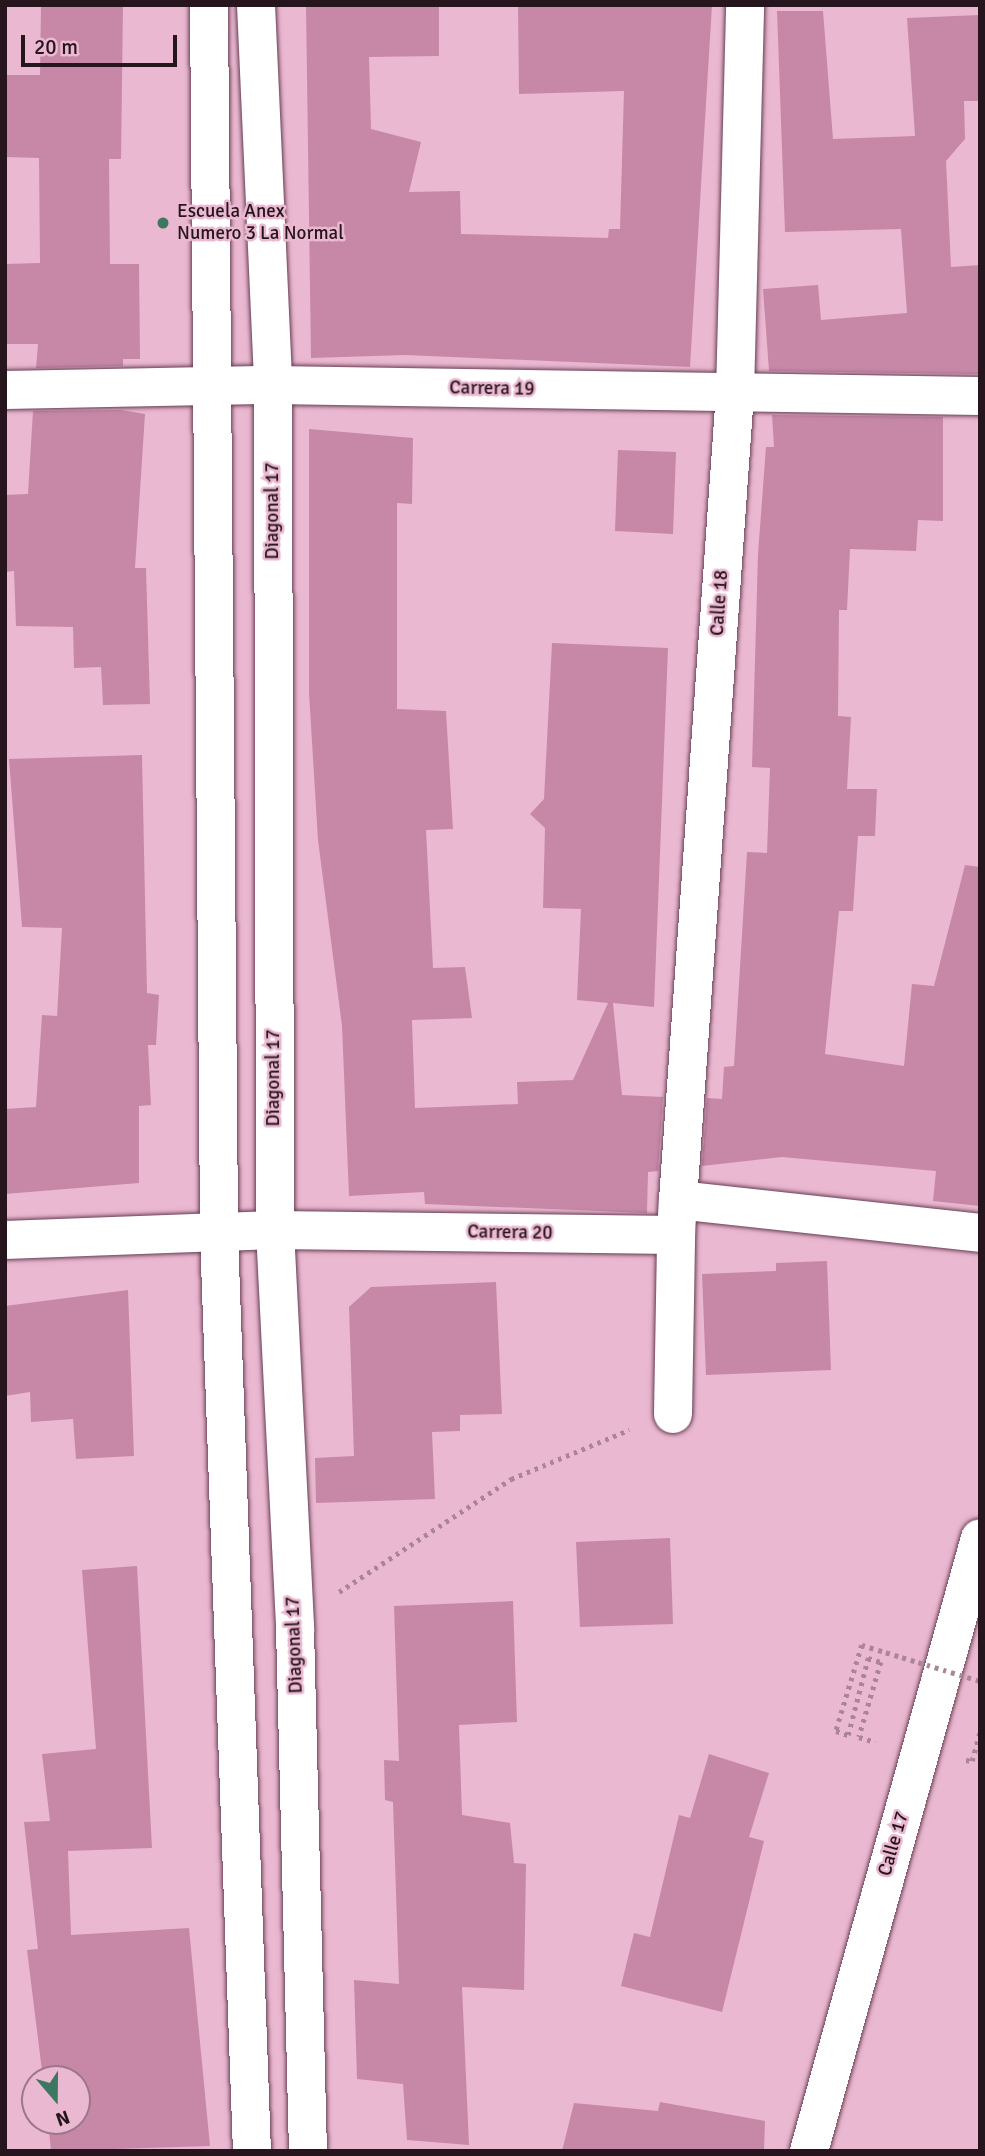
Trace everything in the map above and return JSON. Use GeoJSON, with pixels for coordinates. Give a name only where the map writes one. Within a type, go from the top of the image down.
{"type":"FeatureCollection","features":[{"type":"Feature","properties":{"kind":"main road"},"geometry":{"type":"LineString","coordinates":[[209,5],[216,388],[219,1235],[252,2151]]}},
{"type":"Feature","properties":{"kind":"main road","name":"Diagonal 17"},"geometry":{"type":"LineString","coordinates":[[256,5],[273,385],[275,1230],[295,1628],[308,2151]]}},
{"type":"Feature","properties":{"kind":"main road","name":"Calle 18"},"geometry":{"type":"LineString","coordinates":[[673,1414],[677,1217],[735,393],[745,5]]}},
{"type":"Feature","properties":{"kind":"main road","name":"Carrera 19"},"geometry":{"type":"LineString","coordinates":[[5,390],[273,385],[980,396]]}},
{"type":"Feature","properties":{"kind":"main road","name":"Carrera 20"},"geometry":{"type":"LineString","coordinates":[[5,1240],[219,1235],[275,1230],[677,1217],[980,1233]]}},
{"type":"Feature","properties":{"kind":"main road","name":"Calle 17"},"geometry":{"type":"LineString","coordinates":[[809,2151],[980,1538]]}},
{"type":"Feature","properties":{"kind":"path"},"geometry":{"type":"LineString","coordinates":[[295,1628],[379,1561],[511,1479],[553,1457],[673,1414]]}},
{"type":"Feature","properties":{"kind":"path"},"geometry":{"type":"LineString","coordinates":[[919,1756],[859,1737],[881,1662],[868,1658],[848,1735],[836,1731],[862,1645],[980,1681]]}},
{"type":"Feature","properties":{"kind":"building"},"geometry":{"type":"Polygon","coordinates":[[[41,5],[123,5],[121,159],[109,159],[110,264],[139,264],[140,359],[123,359],[123,366],[36,368],[38,344],[5,344],[5,264],[40,263],[39,158],[5,157],[5,75],[40,75],[41,5]]]}},
{"type":"Feature","properties":{"kind":"building"},"geometry":{"type":"Polygon","coordinates":[[[306,5],[439,5],[439,56],[369,57],[371,129],[421,142],[409,192],[460,191],[461,234],[608,238],[609,229],[620,229],[624,91],[519,94],[518,5],[712,5],[690,367],[405,355],[311,358],[306,5]]]}},
{"type":"Feature","properties":{"kind":"building"},"geometry":{"type":"Polygon","coordinates":[[[777,11],[823,11],[833,139],[915,136],[907,18],[980,15],[980,101],[964,101],[965,139],[946,161],[951,267],[980,265],[980,374],[769,371],[763,289],[818,285],[821,320],[907,313],[901,229],[785,232],[777,11]]]}},
{"type":"Feature","properties":{"kind":"building"},"geometry":{"type":"Polygon","coordinates":[[[121,410],[145,414],[135,568],[146,568],[150,704],[103,705],[101,667],[74,668],[73,627],[16,626],[14,571],[5,572],[5,495],[28,494],[33,411],[121,410]]]}},
{"type":"Feature","properties":{"kind":"building"},"geometry":{"type":"Polygon","coordinates":[[[772,415],[943,417],[943,521],[918,520],[916,551],[850,549],[847,610],[839,610],[838,716],[851,717],[847,789],[877,789],[875,836],[858,836],[853,911],[839,911],[825,1054],[904,1066],[912,984],[934,986],[965,865],[980,867],[980,1206],[933,1201],[936,1171],[782,1157],[702,1166],[707,1098],[722,1099],[724,1067],[734,1066],[747,852],[767,853],[770,768],[752,767],[758,554],[766,447],[774,447],[772,415]]]}},
{"type":"Feature","properties":{"kind":"building"},"geometry":{"type":"Polygon","coordinates":[[[309,429],[413,438],[412,504],[397,503],[397,709],[446,711],[453,829],[426,830],[433,968],[465,967],[472,1018],[412,1020],[415,1108],[518,1104],[517,1082],[573,1080],[608,1003],[577,1000],[581,909],[543,908],[545,828],[530,814],[544,799],[552,643],[668,648],[654,1007],[613,1003],[622,1095],[663,1097],[658,1171],[648,1172],[647,1213],[425,1204],[424,1192],[349,1196],[342,1026],[318,840],[309,693],[309,429]]]}},
{"type":"Feature","properties":{"kind":"building"},"geometry":{"type":"Polygon","coordinates":[[[618,450],[676,452],[673,534],[615,531],[618,450]]]}},
{"type":"Feature","properties":{"kind":"building"},"geometry":{"type":"Polygon","coordinates":[[[142,755],[147,993],[159,995],[156,1045],[148,1045],[151,1105],[139,1106],[139,1183],[5,1194],[5,1109],[36,1107],[42,1015],[57,1016],[62,928],[22,927],[9,759],[142,755]]]}},
{"type":"Feature","properties":{"kind":"building"},"geometry":{"type":"Polygon","coordinates":[[[827,1261],[831,1370],[706,1375],[702,1274],[776,1271],[776,1263],[827,1261]]]}},
{"type":"Feature","properties":{"kind":"building"},"geometry":{"type":"Polygon","coordinates":[[[496,1282],[502,1414],[460,1415],[460,1431],[432,1432],[435,1499],[316,1503],[315,1458],[354,1456],[349,1307],[371,1287],[496,1282]]]}},
{"type":"Feature","properties":{"kind":"building"},"geometry":{"type":"Polygon","coordinates":[[[128,1290],[134,1456],[76,1459],[73,1419],[31,1422],[30,1392],[5,1396],[5,1306],[128,1290]]]}},
{"type":"Feature","properties":{"kind":"building"},"geometry":{"type":"Polygon","coordinates":[[[670,1538],[673,1624],[580,1627],[576,1542],[670,1538]]]}},
{"type":"Feature","properties":{"kind":"building"},"geometry":{"type":"Polygon","coordinates":[[[137,1566],[152,1848],[68,1851],[71,1935],[189,1928],[210,2146],[51,2151],[49,2135],[91,2135],[91,2065],[41,2065],[27,1950],[38,1949],[24,1822],[50,1821],[42,1754],[96,1749],[82,1570],[137,1566]]]}},
{"type":"Feature","properties":{"kind":"building"},"geometry":{"type":"Polygon","coordinates":[[[513,1601],[517,1722],[459,1725],[462,1815],[510,1823],[514,1863],[526,1864],[524,1990],[462,1987],[469,2145],[407,2140],[403,2084],[357,2079],[354,1980],[399,1984],[393,1802],[385,1800],[384,1760],[399,1761],[394,1606],[513,1601]]]}},
{"type":"Feature","properties":{"kind":"building"},"geometry":{"type":"Polygon","coordinates":[[[709,1754],[769,1773],[749,1837],[764,1841],[722,2012],[621,1986],[634,1933],[650,1937],[679,1815],[690,1818],[709,1754]]]}},
{"type":"Feature","properties":{"kind":"building"},"geometry":{"type":"Polygon","coordinates":[[[660,2102],[765,2121],[764,2151],[562,2151],[574,2103],[658,2111],[660,2102]]]}},
{"type":"Feature","properties":{"kind":"place","name":"Escuela Anex Numero 3 La Normal"},"geometry":{"type":"Point","coordinates":[163,223]}}]}
